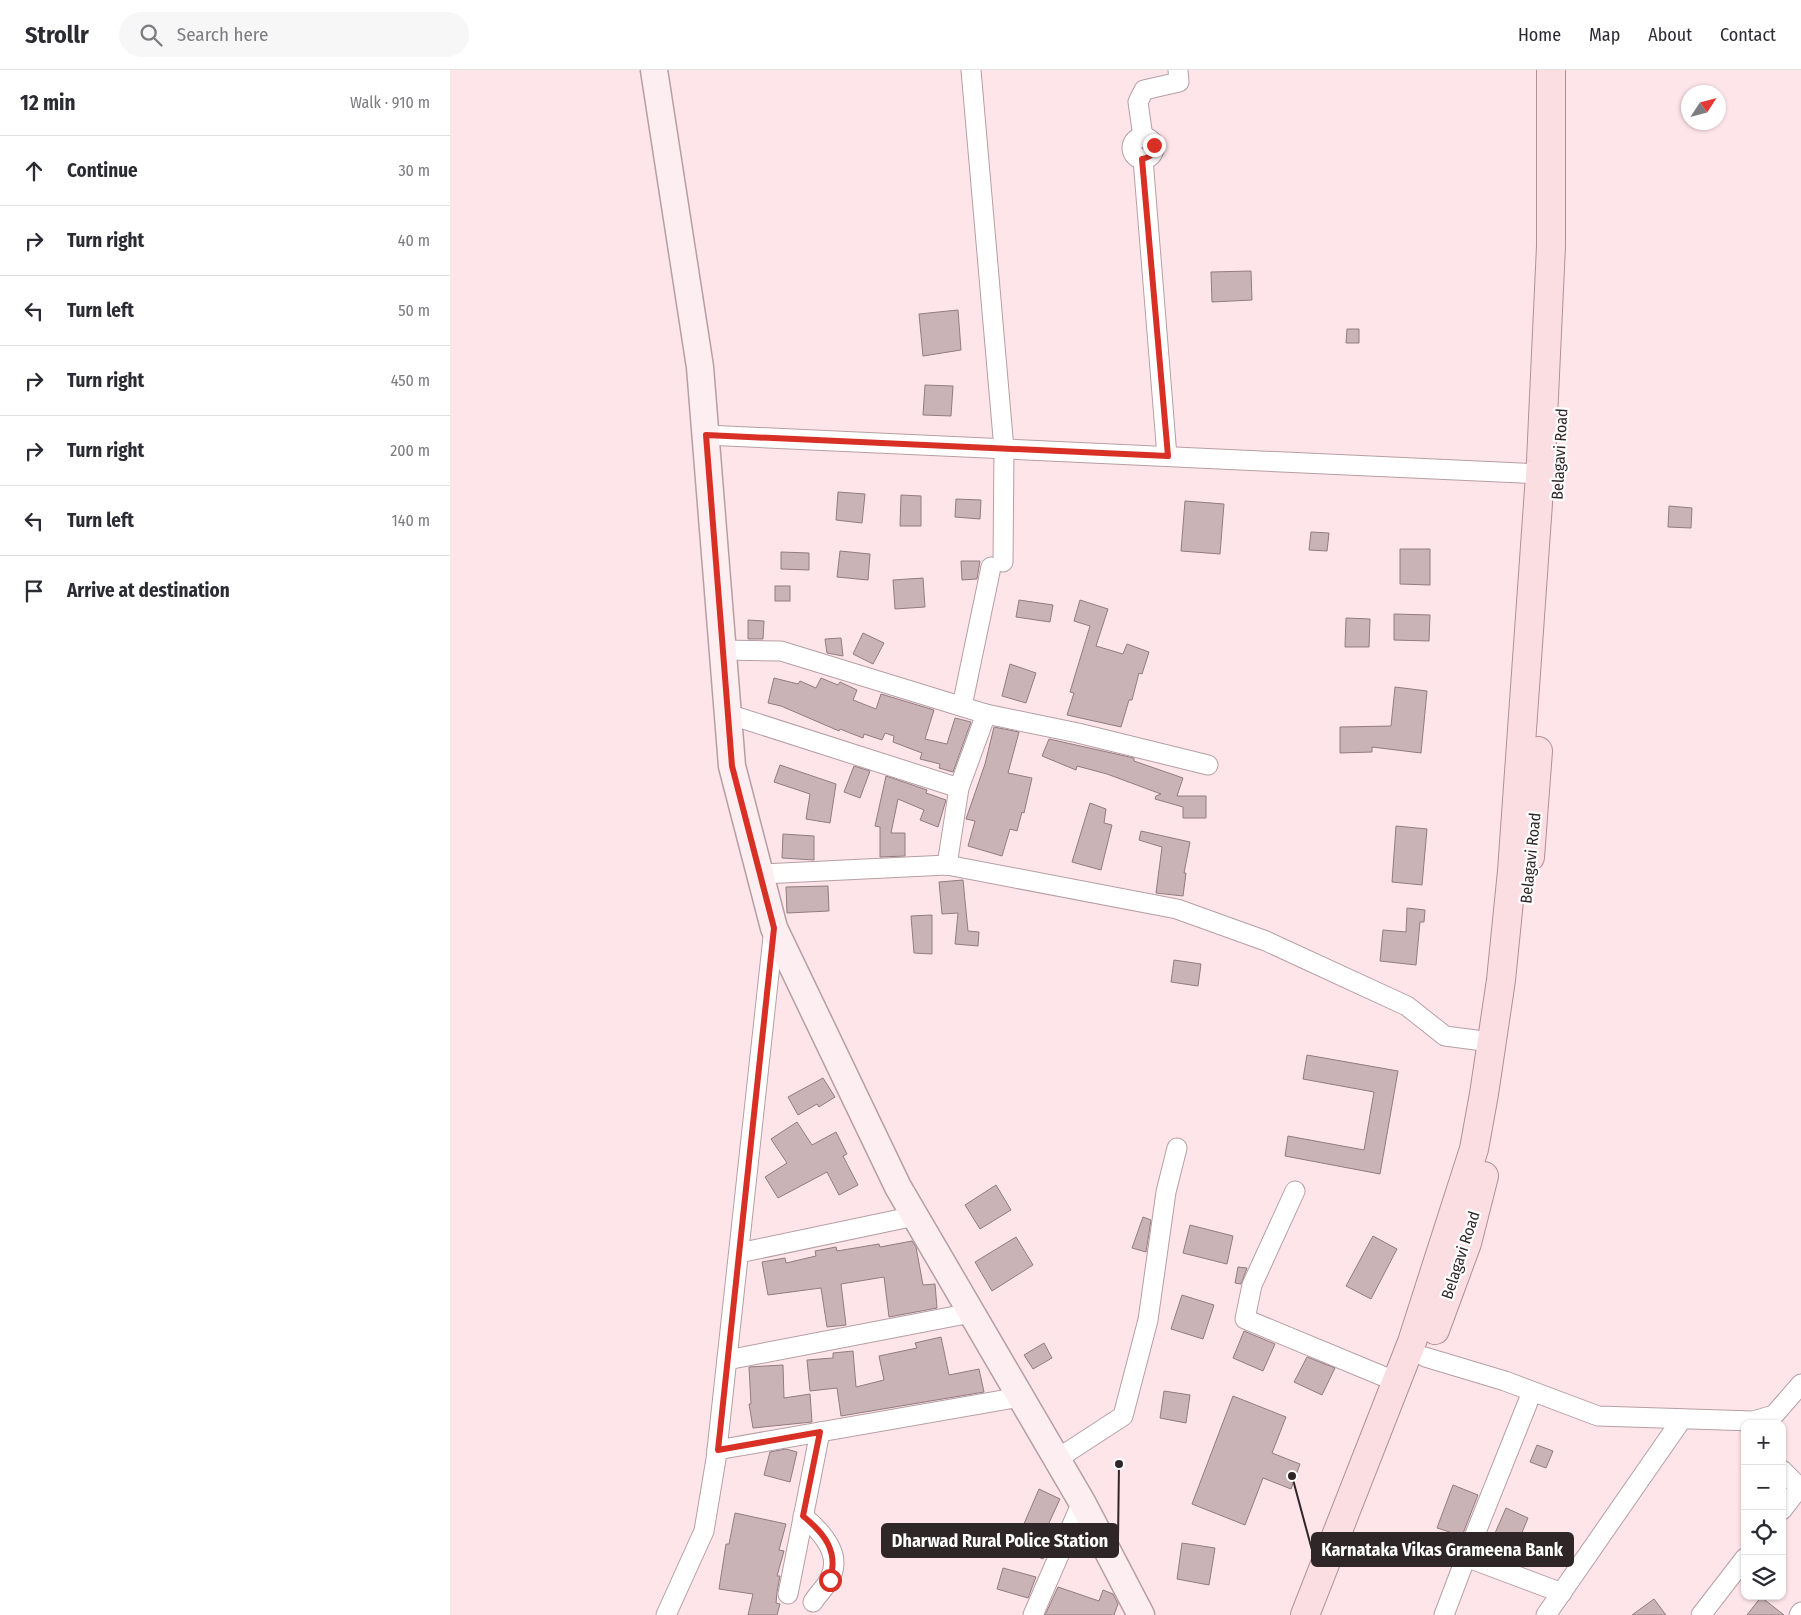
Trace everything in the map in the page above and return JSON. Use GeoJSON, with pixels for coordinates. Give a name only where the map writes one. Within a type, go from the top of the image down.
{"type":"FeatureCollection","features":[{"type":"Feature","properties":{"kind":"main road"},"geometry":{"type":"LineString","coordinates":[[654,70],[700,367],[732,766],[774,928],[898,1187],[1082,1502],[1141,1615]]}},
{"type":"Feature","properties":{"kind":"main road"},"geometry":{"type":"LineString","coordinates":[[1305,1615],[1397,1382],[1474,1149],[1501,980],[1512,871],[1540,474],[1551,246],[1551,70]]}},
{"type":"Feature","properties":{"kind":"main road","name":"Belagavi Road"},"geometry":{"type":"LineString","coordinates":[[1325,1615],[1467,1243],[1499,1121],[1511,1034],[1536,812],[1541,694],[1559,472],[1569,198],[1568,70]]}},
{"type":"Feature","properties":{"kind":"street"},"geometry":{"type":"LineString","coordinates":[[962,706],[997,564],[1005,517],[1004,449],[971,70]]}},
{"type":"Feature","properties":{"kind":"street"},"geometry":{"type":"LineString","coordinates":[[1168,456],[1142,159],[1136,156],[1133,151],[1133,144],[1137,139],[1143,137],[1138,102],[1144,90],[1178,82],[1178,70]]}},
{"type":"Feature","properties":{"kind":"street"},"geometry":{"type":"LineString","coordinates":[[706,435],[1540,474]]}},
{"type":"Feature","properties":{"kind":"street"},"geometry":{"type":"LineString","coordinates":[[723,650],[781,651],[986,714],[1078,733],[1208,766]]}},
{"type":"Feature","properties":{"kind":"street"},"geometry":{"type":"LineString","coordinates":[[728,714],[959,788]]}},
{"type":"Feature","properties":{"kind":"street"},"geometry":{"type":"LineString","coordinates":[[947,866],[959,788],[986,714]]}},
{"type":"Feature","properties":{"kind":"street"},"geometry":{"type":"LineString","coordinates":[[760,874],[947,866],[1177,909],[1266,941],[1407,1006],[1445,1036],[1491,1042]]}},
{"type":"Feature","properties":{"kind":"street"},"geometry":{"type":"LineString","coordinates":[[666,1615],[704,1531],[718,1450],[774,928]]}},
{"type":"Feature","properties":{"kind":"street"},"geometry":{"type":"LineString","coordinates":[[1056,1459],[1123,1416],[1148,1320],[1166,1192],[1177,1148]]}},
{"type":"Feature","properties":{"kind":"street"},"geometry":{"type":"LineString","coordinates":[[1295,1191],[1252,1285],[1245,1319],[1397,1382]]}},
{"type":"Feature","properties":{"kind":"street"},"geometry":{"type":"LineString","coordinates":[[739,1253],[915,1216]]}},
{"type":"Feature","properties":{"kind":"street"},"geometry":{"type":"LineString","coordinates":[[727,1360],[971,1313]]}},
{"type":"Feature","properties":{"kind":"street"},"geometry":{"type":"LineString","coordinates":[[1425,1357],[1598,1416],[1741,1422]]}},
{"type":"Feature","properties":{"kind":"street"},"geometry":{"type":"LineString","coordinates":[[1755,1420],[1774,1415],[1801,1384]]}},
{"type":"Feature","properties":{"kind":"street"},"geometry":{"type":"LineString","coordinates":[[1444,1615],[1532,1392]]}},
{"type":"Feature","properties":{"kind":"street"},"geometry":{"type":"LineString","coordinates":[[718,1450],[1020,1397]]}},
{"type":"Feature","properties":{"kind":"street"},"geometry":{"type":"LineString","coordinates":[[1546,1615],[1682,1420]]}},
{"type":"Feature","properties":{"kind":"street"},"geometry":{"type":"LineString","coordinates":[[788,1594],[820,1432]]}},
{"type":"Feature","properties":{"kind":"street"},"geometry":{"type":"LineString","coordinates":[[1786,1474],[1800,1488],[1786,1505]]}},
{"type":"Feature","properties":{"kind":"street"},"geometry":{"type":"LineString","coordinates":[[1033,1615],[1082,1502]]}},
{"type":"Feature","properties":{"kind":"street"},"geometry":{"type":"LineString","coordinates":[[803,1516],[821,1530],[832,1550],[834,1568],[830,1580],[813,1602]]}},
{"type":"Feature","properties":{"kind":"street"},"geometry":{"type":"LineString","coordinates":[[1466,1557],[1562,1593]]}},
{"type":"Feature","properties":{"kind":"street"},"geometry":{"type":"LineString","coordinates":[[1701,1615],[1741,1563]]}},
{"type":"Feature","properties":{"kind":"building"},"geometry":{"type":"Polygon","coordinates":[[[1251,271],[1252,300],[1212,302],[1211,272],[1251,271]]]}},
{"type":"Feature","properties":{"kind":"building"},"geometry":{"type":"Polygon","coordinates":[[[958,310],[961,350],[923,356],[919,314],[958,310]]]}},
{"type":"Feature","properties":{"kind":"building"},"geometry":{"type":"Polygon","coordinates":[[[1347,329],[1359,329],[1359,343],[1346,343],[1347,329]]]}},
{"type":"Feature","properties":{"kind":"building"},"geometry":{"type":"Polygon","coordinates":[[[925,385],[953,386],[951,416],[923,415],[925,385]]]}},
{"type":"Feature","properties":{"kind":"building"},"geometry":{"type":"Polygon","coordinates":[[[838,492],[865,494],[862,523],[836,520],[838,492]]]}},
{"type":"Feature","properties":{"kind":"building"},"geometry":{"type":"Polygon","coordinates":[[[901,495],[921,496],[921,526],[900,526],[901,495]]]}},
{"type":"Feature","properties":{"kind":"building"},"geometry":{"type":"Polygon","coordinates":[[[956,499],[981,500],[980,519],[955,517],[956,499]]]}},
{"type":"Feature","properties":{"kind":"building"},"geometry":{"type":"Polygon","coordinates":[[[1185,501],[1224,504],[1220,554],[1181,551],[1185,501]]]}},
{"type":"Feature","properties":{"kind":"building"},"geometry":{"type":"Polygon","coordinates":[[[1669,506],[1692,508],[1691,528],[1668,527],[1669,506]]]}},
{"type":"Feature","properties":{"kind":"building"},"geometry":{"type":"Polygon","coordinates":[[[1311,532],[1329,533],[1327,551],[1309,550],[1311,532]]]}},
{"type":"Feature","properties":{"kind":"building"},"geometry":{"type":"Polygon","coordinates":[[[1400,549],[1430,549],[1430,585],[1400,584],[1400,549]]]}},
{"type":"Feature","properties":{"kind":"building"},"geometry":{"type":"Polygon","coordinates":[[[840,551],[870,554],[868,580],[837,577],[840,551]]]}},
{"type":"Feature","properties":{"kind":"building"},"geometry":{"type":"Polygon","coordinates":[[[781,552],[809,553],[809,570],[781,569],[781,552]]]}},
{"type":"Feature","properties":{"kind":"building"},"geometry":{"type":"Polygon","coordinates":[[[961,561],[980,561],[977,579],[962,580],[961,561]]]}},
{"type":"Feature","properties":{"kind":"building"},"geometry":{"type":"Polygon","coordinates":[[[923,578],[925,607],[895,609],[893,580],[923,578]]]}},
{"type":"Feature","properties":{"kind":"building"},"geometry":{"type":"Polygon","coordinates":[[[775,586],[790,586],[790,601],[775,601],[775,586]]]}},
{"type":"Feature","properties":{"kind":"building"},"geometry":{"type":"Polygon","coordinates":[[[1019,600],[1053,605],[1050,622],[1016,617],[1019,600]]]}},
{"type":"Feature","properties":{"kind":"building"},"geometry":{"type":"Polygon","coordinates":[[[1080,600],[1108,609],[1096,646],[1123,654],[1127,644],[1149,652],[1142,674],[1139,673],[1132,700],[1129,700],[1121,727],[1067,715],[1074,693],[1070,692],[1090,626],[1074,621],[1080,600]]]}},
{"type":"Feature","properties":{"kind":"building"},"geometry":{"type":"Polygon","coordinates":[[[1394,614],[1430,615],[1429,641],[1394,640],[1394,614]]]}},
{"type":"Feature","properties":{"kind":"building"},"geometry":{"type":"Polygon","coordinates":[[[1346,618],[1370,619],[1369,647],[1345,647],[1346,618]]]}},
{"type":"Feature","properties":{"kind":"building"},"geometry":{"type":"Polygon","coordinates":[[[748,620],[764,621],[763,639],[748,639],[748,620]]]}},
{"type":"Feature","properties":{"kind":"building"},"geometry":{"type":"Polygon","coordinates":[[[863,633],[884,643],[873,664],[853,654],[863,633]]]}},
{"type":"Feature","properties":{"kind":"building"},"geometry":{"type":"Polygon","coordinates":[[[841,638],[843,656],[827,653],[825,639],[841,638]]]}},
{"type":"Feature","properties":{"kind":"building"},"geometry":{"type":"Polygon","coordinates":[[[1010,664],[1036,673],[1026,703],[1002,696],[1010,664]]]}},
{"type":"Feature","properties":{"kind":"building"},"geometry":{"type":"Polygon","coordinates":[[[774,678],[798,684],[800,681],[816,688],[821,678],[838,685],[840,682],[857,690],[853,700],[876,709],[881,694],[934,710],[925,739],[947,744],[955,718],[971,722],[953,772],[939,768],[940,764],[920,759],[922,753],[893,742],[894,736],[885,733],[882,740],[864,734],[863,738],[840,729],[839,731],[781,706],[768,703],[774,678]]]}},
{"type":"Feature","properties":{"kind":"building"},"geometry":{"type":"Polygon","coordinates":[[[1395,687],[1427,691],[1421,753],[1372,747],[1372,752],[1340,753],[1340,727],[1391,726],[1395,687]]]}},
{"type":"Feature","properties":{"kind":"building"},"geometry":{"type":"Polygon","coordinates":[[[994,727],[1019,732],[1008,773],[1032,778],[1024,813],[1022,812],[1017,831],[1010,829],[1002,856],[968,846],[975,821],[966,819],[985,764],[994,727]]]}},
{"type":"Feature","properties":{"kind":"building"},"geometry":{"type":"Polygon","coordinates":[[[1049,739],[1134,758],[1134,761],[1183,778],[1177,796],[1206,796],[1206,818],[1183,818],[1183,807],[1155,799],[1156,796],[1161,794],[1107,774],[1077,766],[1076,770],[1042,756],[1049,739]]]}},
{"type":"Feature","properties":{"kind":"building"},"geometry":{"type":"Polygon","coordinates":[[[780,765],[836,784],[830,823],[806,819],[810,794],[774,782],[780,765]]]}},
{"type":"Feature","properties":{"kind":"building"},"geometry":{"type":"Polygon","coordinates":[[[854,766],[870,771],[860,798],[844,792],[854,766]]]}},
{"type":"Feature","properties":{"kind":"building"},"geometry":{"type":"Polygon","coordinates":[[[886,776],[927,790],[926,793],[946,800],[938,827],[920,820],[924,810],[898,799],[891,833],[905,833],[905,856],[880,857],[880,827],[875,826],[886,776]]]}},
{"type":"Feature","properties":{"kind":"building"},"geometry":{"type":"Polygon","coordinates":[[[1090,803],[1106,809],[1104,823],[1112,825],[1101,870],[1072,862],[1090,803]]]}},
{"type":"Feature","properties":{"kind":"building"},"geometry":{"type":"Polygon","coordinates":[[[1396,826],[1427,829],[1422,885],[1392,882],[1396,826]]]}},
{"type":"Feature","properties":{"kind":"building"},"geometry":{"type":"Polygon","coordinates":[[[1141,831],[1190,842],[1184,873],[1186,873],[1183,896],[1156,893],[1162,847],[1139,840],[1141,831]]]}},
{"type":"Feature","properties":{"kind":"building"},"geometry":{"type":"Polygon","coordinates":[[[783,834],[814,836],[814,860],[782,858],[783,834]]]}},
{"type":"Feature","properties":{"kind":"building"},"geometry":{"type":"Polygon","coordinates":[[[963,880],[968,931],[979,932],[978,946],[955,944],[958,913],[942,914],[939,882],[963,880]]]}},
{"type":"Feature","properties":{"kind":"building"},"geometry":{"type":"Polygon","coordinates":[[[828,886],[829,911],[787,913],[786,887],[828,886]]]}},
{"type":"Feature","properties":{"kind":"building"},"geometry":{"type":"Polygon","coordinates":[[[1407,908],[1425,910],[1424,922],[1420,922],[1416,965],[1380,961],[1383,930],[1406,932],[1407,908]]]}},
{"type":"Feature","properties":{"kind":"building"},"geometry":{"type":"Polygon","coordinates":[[[932,915],[932,954],[914,953],[911,916],[932,915]]]}},
{"type":"Feature","properties":{"kind":"building"},"geometry":{"type":"Polygon","coordinates":[[[1174,960],[1201,964],[1198,986],[1171,982],[1174,960]]]}},
{"type":"Feature","properties":{"kind":"building"},"geometry":{"type":"Polygon","coordinates":[[[1307,1055],[1398,1071],[1380,1174],[1285,1156],[1288,1136],[1364,1150],[1374,1092],[1303,1079],[1307,1055]]]}},
{"type":"Feature","properties":{"kind":"building"},"geometry":{"type":"Polygon","coordinates":[[[823,1078],[835,1097],[819,1107],[817,1104],[798,1115],[788,1097],[823,1078]]]}},
{"type":"Feature","properties":{"kind":"building"},"geometry":{"type":"Polygon","coordinates":[[[797,1122],[812,1145],[836,1132],[847,1154],[843,1156],[858,1185],[839,1195],[827,1172],[778,1198],[765,1177],[787,1163],[771,1139],[797,1122]]]}},
{"type":"Feature","properties":{"kind":"building"},"geometry":{"type":"Polygon","coordinates":[[[996,1185],[1011,1210],[980,1229],[965,1205],[996,1185]]]}},
{"type":"Feature","properties":{"kind":"building"},"geometry":{"type":"Polygon","coordinates":[[[1143,1217],[1151,1220],[1146,1252],[1132,1248],[1143,1217]]]}},
{"type":"Feature","properties":{"kind":"building"},"geometry":{"type":"Polygon","coordinates":[[[1190,1225],[1233,1236],[1227,1264],[1183,1253],[1190,1225]]]}},
{"type":"Feature","properties":{"kind":"building"},"geometry":{"type":"Polygon","coordinates":[[[1373,1236],[1397,1249],[1371,1299],[1346,1286],[1373,1236]]]}},
{"type":"Feature","properties":{"kind":"building"},"geometry":{"type":"Polygon","coordinates":[[[1016,1237],[1033,1265],[992,1291],[975,1262],[1016,1237]]]}},
{"type":"Feature","properties":{"kind":"building"},"geometry":{"type":"Polygon","coordinates":[[[912,1241],[916,1247],[923,1285],[935,1284],[937,1308],[889,1317],[884,1277],[841,1284],[846,1325],[827,1327],[821,1288],[768,1295],[762,1262],[785,1258],[786,1263],[816,1256],[815,1251],[836,1247],[837,1251],[879,1244],[880,1247],[912,1241]]]}},
{"type":"Feature","properties":{"kind":"building"},"geometry":{"type":"Polygon","coordinates":[[[1238,1267],[1247,1268],[1241,1284],[1235,1283],[1238,1267]]]}},
{"type":"Feature","properties":{"kind":"building"},"geometry":{"type":"Polygon","coordinates":[[[1182,1295],[1214,1305],[1203,1339],[1171,1329],[1182,1295]]]}},
{"type":"Feature","properties":{"kind":"building"},"geometry":{"type":"Polygon","coordinates":[[[1244,1331],[1275,1344],[1263,1371],[1233,1358],[1244,1331]]]}},
{"type":"Feature","properties":{"kind":"building"},"geometry":{"type":"Polygon","coordinates":[[[941,1337],[949,1375],[979,1369],[984,1392],[841,1416],[837,1388],[810,1391],[807,1360],[833,1358],[833,1353],[853,1351],[856,1387],[884,1380],[879,1356],[917,1348],[915,1343],[941,1337]]]}},
{"type":"Feature","properties":{"kind":"building"},"geometry":{"type":"Polygon","coordinates":[[[1044,1343],[1052,1358],[1033,1369],[1024,1355],[1044,1343]]]}},
{"type":"Feature","properties":{"kind":"building"},"geometry":{"type":"Polygon","coordinates":[[[1307,1357],[1335,1368],[1322,1395],[1294,1382],[1307,1357]]]}},
{"type":"Feature","properties":{"kind":"building"},"geometry":{"type":"Polygon","coordinates":[[[783,1365],[784,1398],[810,1394],[812,1422],[753,1428],[749,1404],[751,1404],[749,1367],[783,1365]]]}},
{"type":"Feature","properties":{"kind":"building"},"geometry":{"type":"Polygon","coordinates":[[[1164,1391],[1190,1395],[1186,1423],[1160,1418],[1164,1391]]]}},
{"type":"Feature","properties":{"kind":"building"},"geometry":{"type":"Polygon","coordinates":[[[1233,1396],[1286,1417],[1272,1453],[1300,1464],[1291,1489],[1263,1478],[1245,1525],[1192,1504],[1233,1396]]]}},
{"type":"Feature","properties":{"kind":"building"},"geometry":{"type":"Polygon","coordinates":[[[1537,1445],[1553,1451],[1546,1468],[1530,1462],[1537,1445]]]}},
{"type":"Feature","properties":{"kind":"building"},"geometry":{"type":"Polygon","coordinates":[[[786,1449],[797,1452],[790,1482],[764,1475],[770,1452],[786,1449]]]}},
{"type":"Feature","properties":{"kind":"building"},"geometry":{"type":"Polygon","coordinates":[[[1453,1485],[1478,1495],[1462,1536],[1437,1528],[1453,1485]]]}},
{"type":"Feature","properties":{"kind":"building"},"geometry":{"type":"Polygon","coordinates":[[[1039,1489],[1060,1499],[1043,1536],[1050,1538],[1043,1559],[1014,1547],[1039,1489]]]}},
{"type":"Feature","properties":{"kind":"building"},"geometry":{"type":"Polygon","coordinates":[[[1506,1508],[1528,1518],[1521,1535],[1542,1542],[1537,1558],[1512,1549],[1510,1554],[1489,1547],[1506,1508]]]}},
{"type":"Feature","properties":{"kind":"building"},"geometry":{"type":"Polygon","coordinates":[[[735,1513],[786,1524],[779,1550],[784,1551],[777,1576],[780,1576],[776,1603],[780,1604],[777,1615],[748,1615],[753,1594],[719,1589],[726,1544],[729,1544],[735,1513]]]}},
{"type":"Feature","properties":{"kind":"building"},"geometry":{"type":"Polygon","coordinates":[[[1182,1543],[1215,1548],[1209,1585],[1177,1579],[1182,1543]]]}},
{"type":"Feature","properties":{"kind":"building"},"geometry":{"type":"Polygon","coordinates":[[[1003,1568],[1036,1577],[1028,1598],[997,1589],[1003,1568]]]}},
{"type":"Feature","properties":{"kind":"building"},"geometry":{"type":"Polygon","coordinates":[[[1058,1587],[1099,1601],[1103,1590],[1113,1594],[1118,1604],[1114,1615],[1045,1615],[1058,1587]]]}},
{"type":"Feature","properties":{"kind":"building"},"geometry":{"type":"Polygon","coordinates":[[[1654,1599],[1666,1615],[1632,1615],[1654,1599]]]}},
{"type":"Feature","properties":{"kind":"building"},"geometry":{"type":"Polygon","coordinates":[[[1759,1600],[1765,1600],[1784,1615],[1747,1615],[1759,1600]]]}},
{"type":"Feature","properties":{"kind":"place","name":"Dharwad Rural Police Station"},"geometry":{"type":"Point","coordinates":[1119,1464]}},
{"type":"Feature","properties":{"kind":"place","name":"Karnataka Vikas Grameena Bank"},"geometry":{"type":"Point","coordinates":[1292,1476]}},
{"type":"Feature","properties":{"kind":"route"},"geometry":{"type":"LineString","coordinates":[[830,1580],[834,1568],[832,1550],[821,1530],[803,1516],[820,1432],[718,1450],[774,928],[732,766],[706,435],[1168,456],[1142,159],[1149,157],[1154,152],[1154,145]]}}]}
